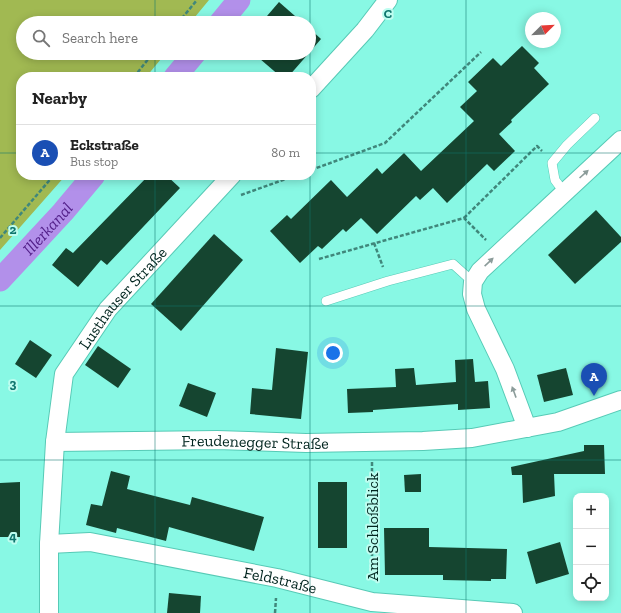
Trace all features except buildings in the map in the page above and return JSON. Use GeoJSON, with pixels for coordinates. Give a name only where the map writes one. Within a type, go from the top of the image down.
{"type":"FeatureCollection","features":[{"type":"Feature","properties":{"kind":"street"},"geometry":{"type":"LineString","coordinates":[[316,83],[364,30],[388,0]]}},
{"type":"Feature","properties":{"kind":"street"},"geometry":{"type":"LineString","coordinates":[[527,428],[505,369],[476,309],[472,294],[473,282],[480,271],[621,140]]}},
{"type":"Feature","properties":{"kind":"street","name":"Lusthauser Straße"},"geometry":{"type":"LineString","coordinates":[[55,442],[64,374],[108,309],[227,180]]}},
{"type":"Feature","properties":{"kind":"street","name":"Freudenegger Straße"},"geometry":{"type":"LineString","coordinates":[[55,442],[217,440],[306,443],[423,441],[472,438],[558,422],[621,400]]}},
{"type":"Feature","properties":{"kind":"street"},"geometry":{"type":"LineString","coordinates":[[49,613],[49,544],[55,442]]}},
{"type":"Feature","properties":{"kind":"street","name":"Feldstraße"},"geometry":{"type":"LineString","coordinates":[[49,544],[90,542],[277,578],[373,607],[513,613]]}},
{"type":"Feature","properties":{"kind":"lane"},"geometry":{"type":"LineString","coordinates":[[564,192],[555,180],[552,163],[567,145],[595,118]]}},
{"type":"Feature","properties":{"kind":"lane"},"geometry":{"type":"LineString","coordinates":[[326,301],[388,281],[453,264],[473,282]]}},
{"type":"Feature","properties":{"kind":"path"},"geometry":{"type":"LineString","coordinates":[[184,16],[197,0]]}},
{"type":"Feature","properties":{"kind":"path"},"geometry":{"type":"LineString","coordinates":[[316,168],[385,143],[481,52]]}},
{"type":"Feature","properties":{"kind":"path"},"geometry":{"type":"LineString","coordinates":[[138,72],[147,60]]}},
{"type":"Feature","properties":{"kind":"path"},"geometry":{"type":"LineString","coordinates":[[319,259],[464,218],[537,146],[552,163]]}},
{"type":"Feature","properties":{"kind":"path"},"geometry":{"type":"LineString","coordinates":[[0,238],[50,180]]}},
{"type":"Feature","properties":{"kind":"path"},"geometry":{"type":"LineString","coordinates":[[234,198],[283,180]]}},
{"type":"Feature","properties":{"kind":"path"},"geometry":{"type":"LineString","coordinates":[[464,218],[499,253]]}},
{"type":"Feature","properties":{"kind":"path"},"geometry":{"type":"LineString","coordinates":[[374,243],[388,281]]}},
{"type":"Feature","properties":{"kind":"path","name":"Am Schloßblick"},"geometry":{"type":"LineString","coordinates":[[372,442],[373,607]]}},
{"type":"Feature","properties":{"kind":"green space"},"geometry":{"type":"Polygon","coordinates":[[[0,0],[209,0],[196,16],[16,16],[16,60],[160,60],[150,72],[16,72],[16,180],[62,180],[0,250],[0,0]]]}},
{"type":"Feature","properties":{"kind":"waterway","name":"Illerkanal"},"geometry":{"type":"LineString","coordinates":[[226,16],[239,0]]}},
{"type":"Feature","properties":{"kind":"waterway","name":"Illerkanal"},"geometry":{"type":"LineString","coordinates":[[179,72],[189,60]]}},
{"type":"Feature","properties":{"kind":"waterway","name":"Illerkanal"},"geometry":{"type":"LineString","coordinates":[[0,280],[63,212],[90,180]]}},
{"type":"Feature","properties":{"kind":"place","name":"Eckstraße"},"geometry":{"type":"Point","coordinates":[594,396]}}]}
